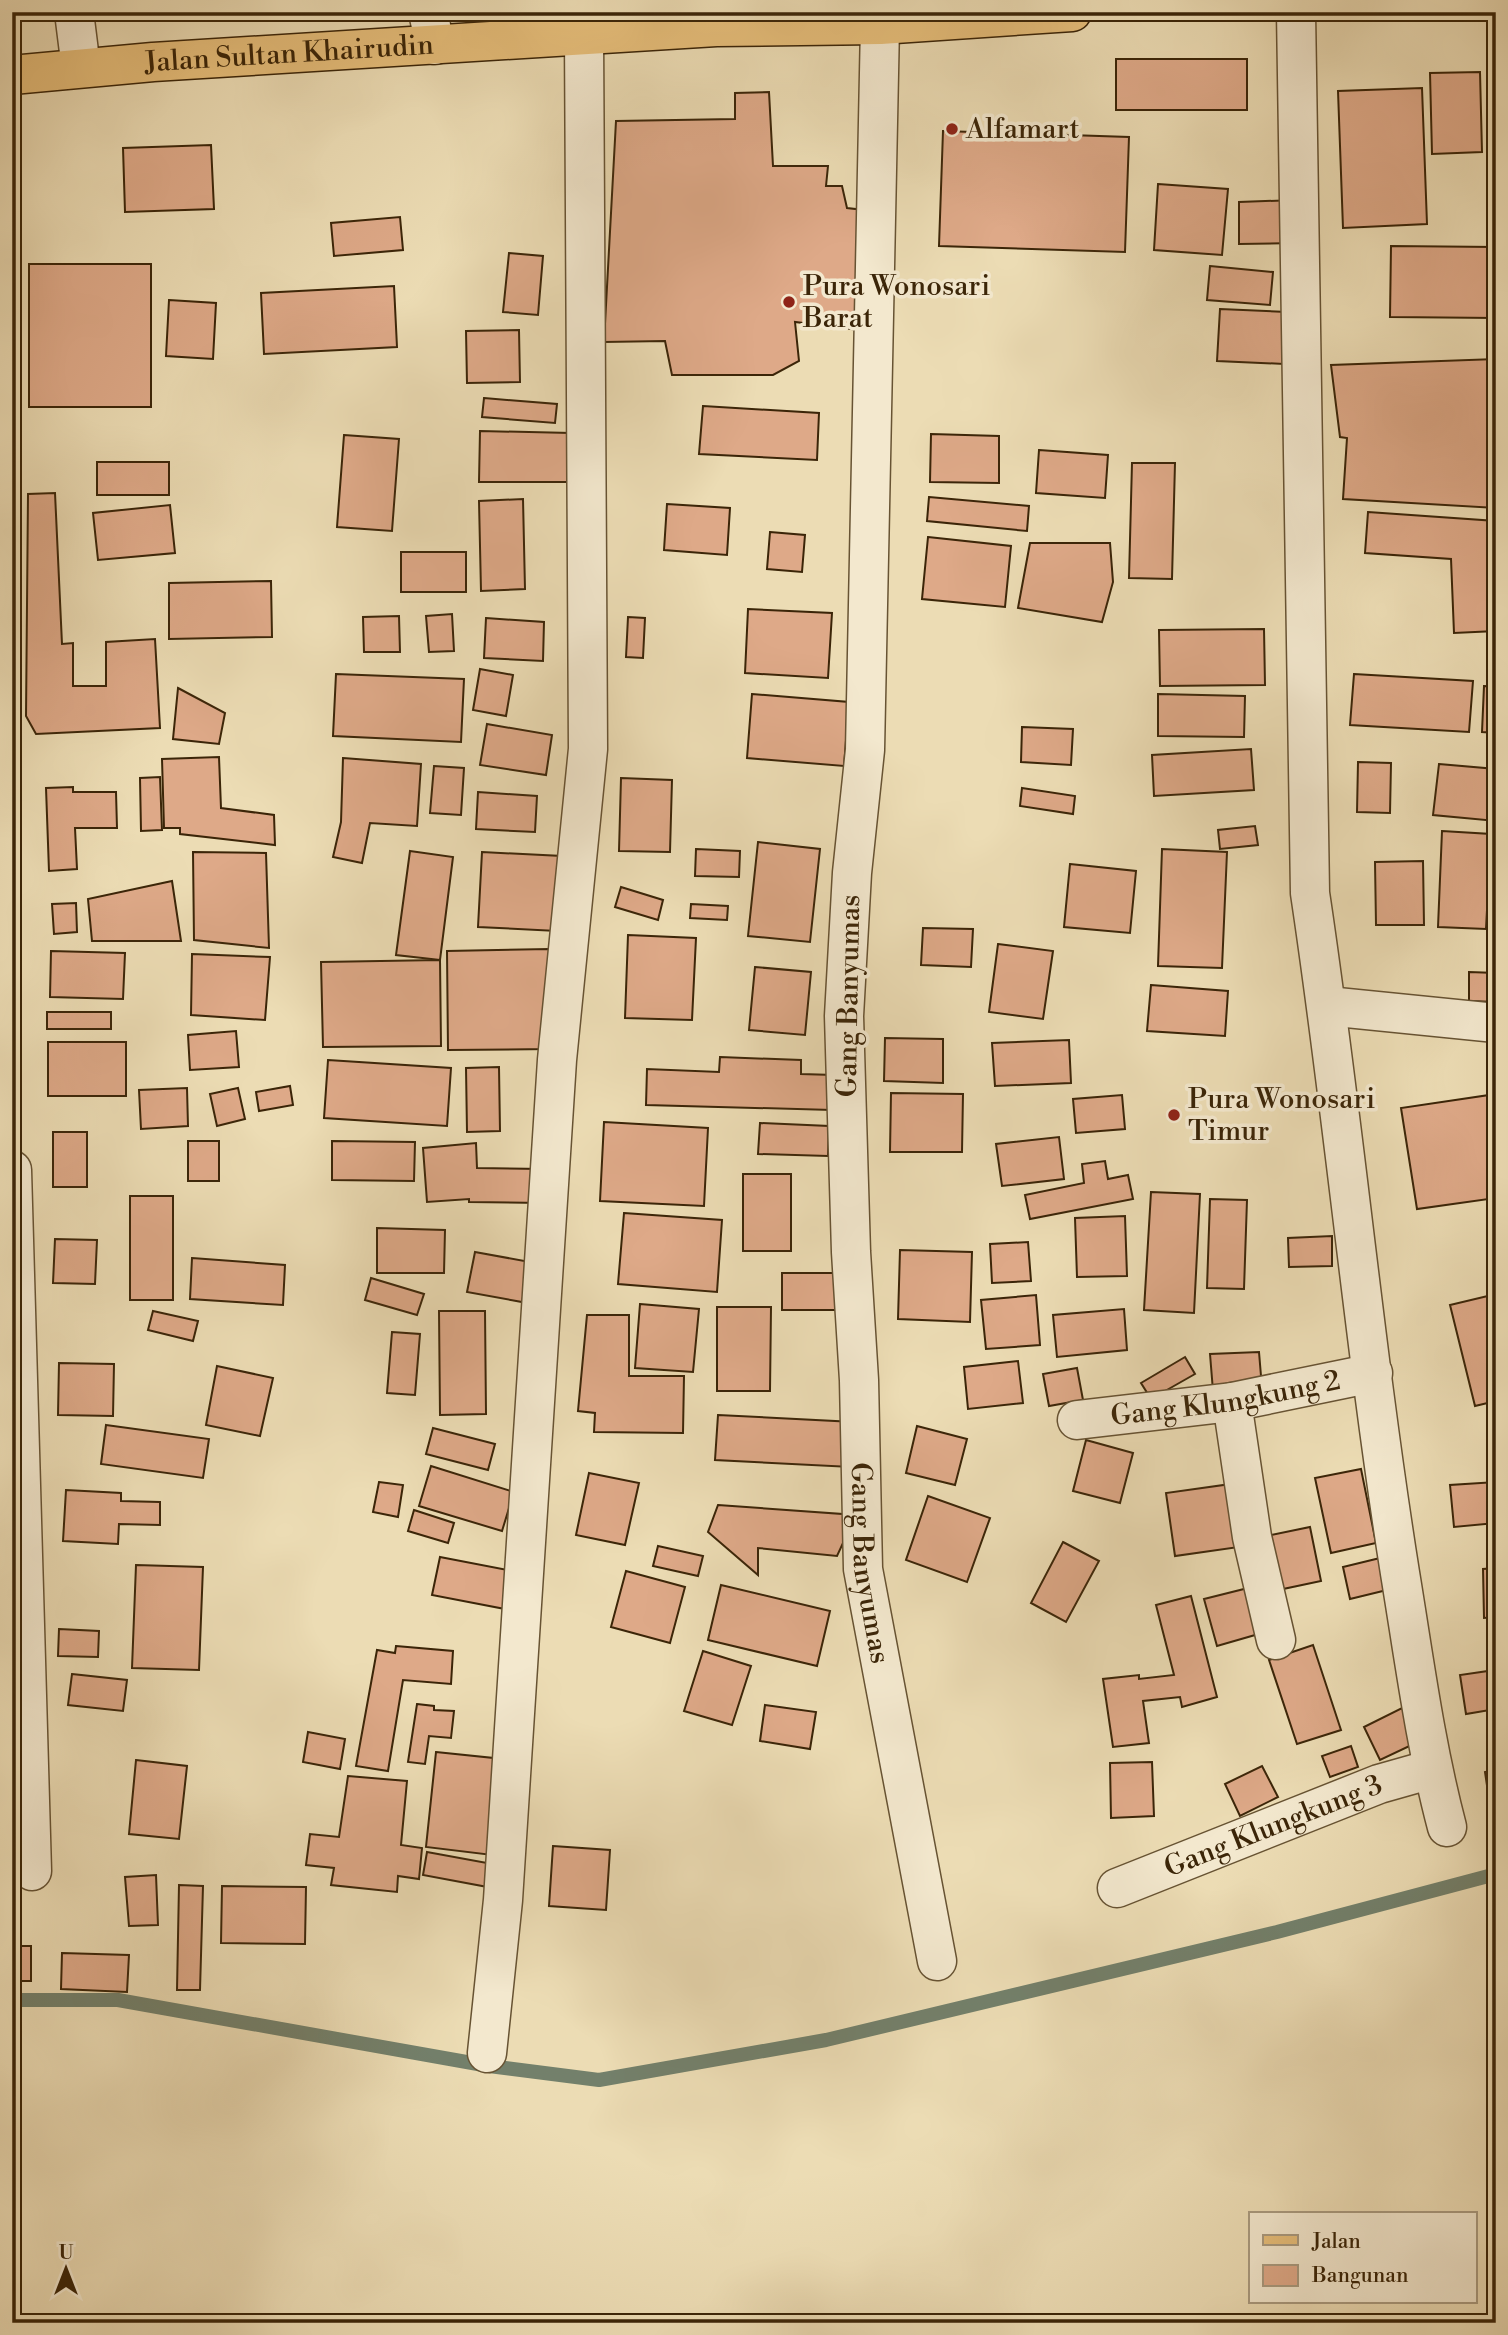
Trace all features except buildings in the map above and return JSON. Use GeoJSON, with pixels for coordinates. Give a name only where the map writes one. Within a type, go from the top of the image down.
{"type":"FeatureCollection","features":[{"type":"Feature","properties":{"kind":"main road","name":"Jalan Sultan Khairudin"},"geometry":{"type":"LineString","coordinates":[[12,75],[431,29],[584,35],[715,19],[880,25],[1072,12]]}},
{"type":"Feature","properties":{"kind":"street"},"geometry":{"type":"LineString","coordinates":[[74,12],[81,68]]}},
{"type":"Feature","properties":{"kind":"street"},"geometry":{"type":"LineString","coordinates":[[1296,12],[1310,893],[1327,1006],[1379,1438],[1432,1769],[1447,1827]]}},
{"type":"Feature","properties":{"kind":"street","name":"Gang Banyumas"},"geometry":{"type":"LineString","coordinates":[[880,25],[866,750],[852,873],[845,1029],[851,1252],[859,1380],[863,1569],[937,1961]]}},
{"type":"Feature","properties":{"kind":"street"},"geometry":{"type":"LineString","coordinates":[[487,2053],[503,1900],[557,1060],[588,749],[584,35]]}},
{"type":"Feature","properties":{"kind":"street"},"geometry":{"type":"LineString","coordinates":[[1327,1006],[1496,1023]]}},
{"type":"Feature","properties":{"kind":"street"},"geometry":{"type":"LineString","coordinates":[[12,1170],[33,1871]]}},
{"type":"Feature","properties":{"kind":"street","name":"Gang Klungkung 2"},"geometry":{"type":"LineString","coordinates":[[1077,1420],[1232,1402],[1373,1373]]}},
{"type":"Feature","properties":{"kind":"street"},"geometry":{"type":"LineString","coordinates":[[1232,1402],[1252,1537],[1276,1640]]}},
{"type":"Feature","properties":{"kind":"street","name":"Gang Klungkung 3"},"geometry":{"type":"LineString","coordinates":[[1117,1888],[1379,1784],[1432,1769]]}},
{"type":"Feature","properties":{"kind":"waterway"},"geometry":{"type":"LineString","coordinates":[[12,2000],[118,2000],[489,2066],[599,2080],[826,2040],[1277,1932],[1496,1874]]}},
{"type":"Feature","properties":{"kind":"place","name":"Alfamart"},"geometry":{"type":"Point","coordinates":[952,129]}},
{"type":"Feature","properties":{"kind":"place","name":"Pura Wonosari Barat"},"geometry":{"type":"Point","coordinates":[789,302]}},
{"type":"Feature","properties":{"kind":"place","name":"Pura Wonosari Timur"},"geometry":{"type":"Point","coordinates":[1174,1115]}}]}
